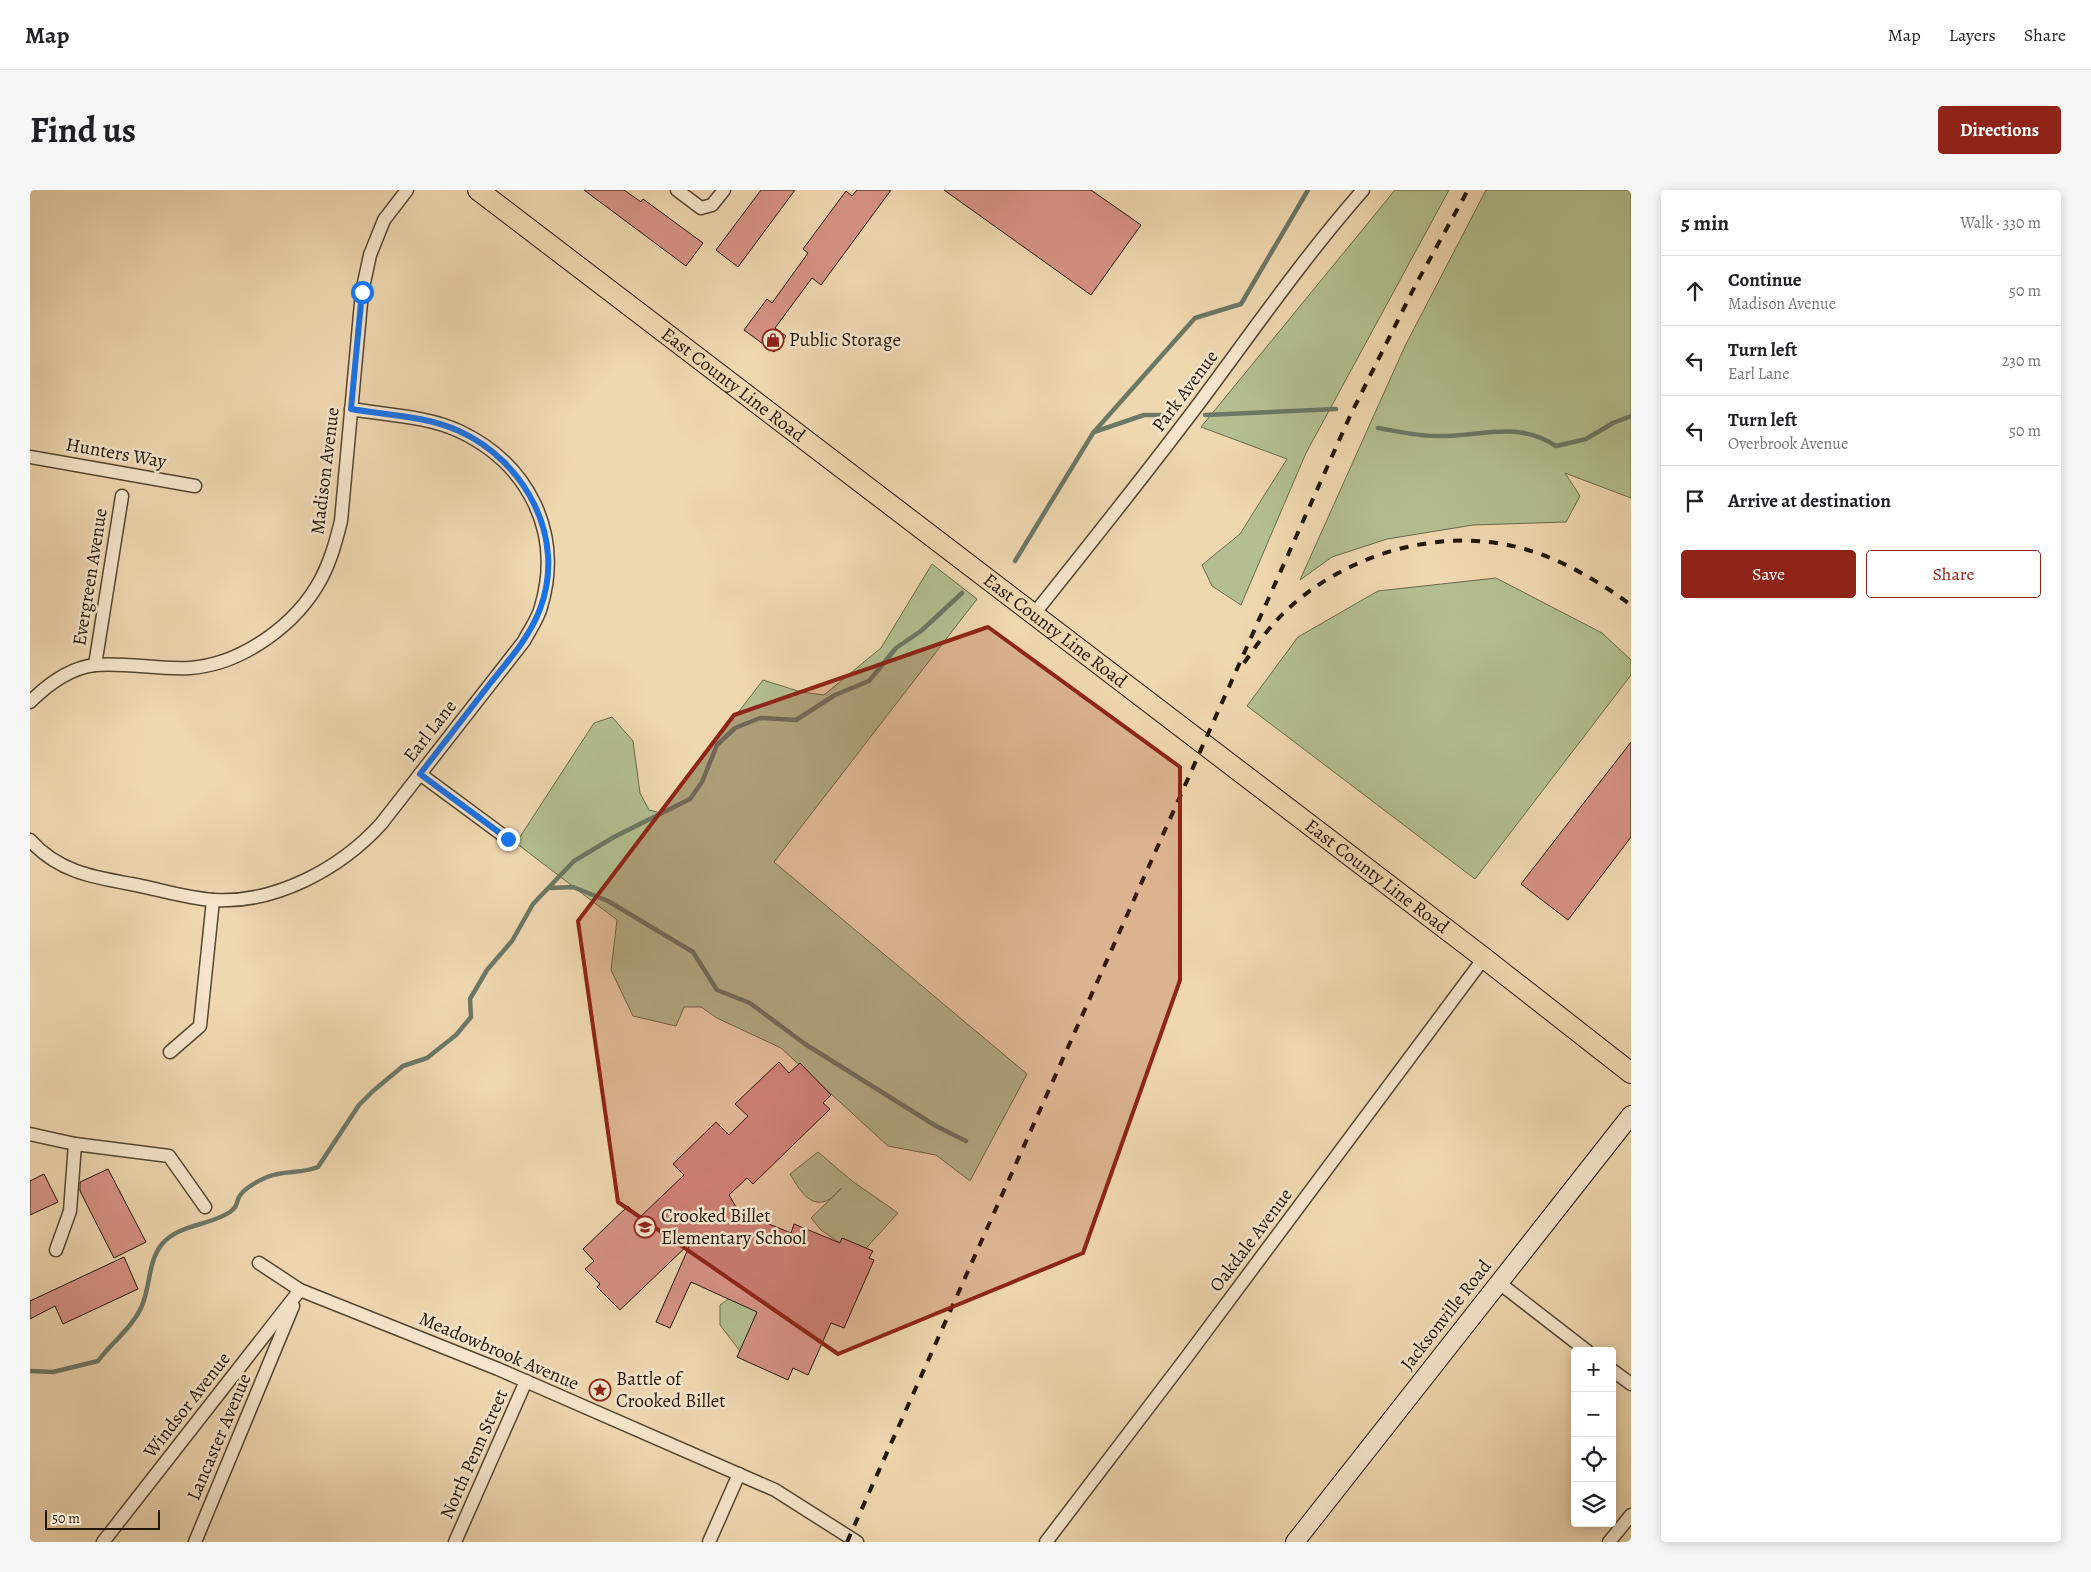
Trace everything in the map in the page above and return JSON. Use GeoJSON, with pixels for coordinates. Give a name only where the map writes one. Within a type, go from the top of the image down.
{"type":"FeatureCollection","features":[{"type":"Feature","properties":{"kind":"main road","name":"East County Line Road"},"geometry":{"type":"LineString","coordinates":[[478,190],[1484,958],[1631,1073]]}},
{"type":"Feature","properties":{"kind":"main road","name":"Jacksonville Road"},"geometry":{"type":"LineString","coordinates":[[1294,1542],[1631,1114]]}},
{"type":"Feature","properties":{"kind":"street","name":"Madison Avenue"},"geometry":{"type":"LineString","coordinates":[[30,702],[43,690],[66,675],[95,665],[155,669],[193,668],[223,660],[252,648],[280,629],[321,580],[334,552],[341,521],[362,292],[370,255],[384,220],[407,190]]}},
{"type":"Feature","properties":{"kind":"street"},"geometry":{"type":"LineString","coordinates":[[677,190],[701,208],[712,205],[724,190]]}},
{"type":"Feature","properties":{"kind":"street","name":"Park Avenue"},"geometry":{"type":"LineString","coordinates":[[1034,614],[1148,472],[1282,292],[1363,190]]}},
{"type":"Feature","properties":{"kind":"street","name":"Earl Lane"},"geometry":{"type":"LineString","coordinates":[[30,840],[40,851],[62,866],[86,876],[213,900],[252,896],[282,889],[325,870],[365,841],[420,774],[528,633],[541,609],[547,575],[547,540],[538,507],[517,476],[492,450],[458,430],[421,420],[351,409]]}},
{"type":"Feature","properties":{"kind":"street","name":"Hunters Way"},"geometry":{"type":"LineString","coordinates":[[30,457],[195,486]]}},
{"type":"Feature","properties":{"kind":"street","name":"Evergreen Avenue"},"geometry":{"type":"LineString","coordinates":[[95,665],[122,496]]}},
{"type":"Feature","properties":{"kind":"street"},"geometry":{"type":"LineString","coordinates":[[420,774],[508,839]]}},
{"type":"Feature","properties":{"kind":"street"},"geometry":{"type":"LineString","coordinates":[[170,1052],[200,1026],[213,900]]}},
{"type":"Feature","properties":{"kind":"street","name":"Oakdale Avenue"},"geometry":{"type":"LineString","coordinates":[[1046,1542],[1186,1358],[1484,958]]}},
{"type":"Feature","properties":{"kind":"street"},"geometry":{"type":"LineString","coordinates":[[30,1134],[74,1144],[169,1156],[205,1207]]}},
{"type":"Feature","properties":{"kind":"street"},"geometry":{"type":"LineString","coordinates":[[56,1250],[70,1211],[74,1144]]}},
{"type":"Feature","properties":{"kind":"street","name":"Meadowbrook Avenue"},"geometry":{"type":"LineString","coordinates":[[259,1264],[300,1290],[526,1381],[775,1490],[857,1542]]}},
{"type":"Feature","properties":{"kind":"street"},"geometry":{"type":"LineString","coordinates":[[1498,1282],[1582,1347]]}},
{"type":"Feature","properties":{"kind":"street","name":"Windsor Avenue"},"geometry":{"type":"LineString","coordinates":[[103,1542],[300,1290]]}},
{"type":"Feature","properties":{"kind":"street","name":"Lancaster Avenue"},"geometry":{"type":"LineString","coordinates":[[195,1542],[300,1290]]}},
{"type":"Feature","properties":{"kind":"street"},"geometry":{"type":"LineString","coordinates":[[1616,1373],[1631,1384]]}},
{"type":"Feature","properties":{"kind":"street","name":"North Penn Street"},"geometry":{"type":"LineString","coordinates":[[455,1542],[526,1381]]}},
{"type":"Feature","properties":{"kind":"street"},"geometry":{"type":"LineString","coordinates":[[709,1542],[739,1474]]}},
{"type":"Feature","properties":{"kind":"street"},"geometry":{"type":"LineString","coordinates":[[1610,1542],[1631,1514]]}},
{"type":"Feature","properties":{"kind":"highlighted area"},"geometry":{"type":"Polygon","coordinates":[[[988,627],[1180,767],[1180,980],[1083,1253],[838,1354],[618,1202],[578,921],[734,715],[988,627]]]}},
{"type":"Feature","properties":{"kind":"green space"},"geometry":{"type":"Polygon","coordinates":[[[1395,190],[1449,190],[1306,453],[1241,605],[1212,586],[1202,565],[1240,534],[1287,459],[1201,427],[1395,190]]]}},
{"type":"Feature","properties":{"kind":"green space"},"geometry":{"type":"Polygon","coordinates":[[[1486,190],[1631,190],[1631,498],[1565,473],[1580,496],[1566,522],[1473,525],[1387,539],[1332,557],[1300,580],[1405,346],[1486,190]]]}},
{"type":"Feature","properties":{"kind":"green space"},"geometry":{"type":"Polygon","coordinates":[[[932,564],[977,599],[774,862],[1027,1074],[970,1181],[936,1155],[888,1146],[781,1048],[717,1018],[701,1007],[684,1007],[676,1026],[633,1016],[611,970],[617,920],[516,843],[594,723],[612,717],[633,741],[640,793],[649,810],[661,813],[763,680],[801,692],[824,695],[881,648],[932,564]]]}},
{"type":"Feature","properties":{"kind":"green space"},"geometry":{"type":"Polygon","coordinates":[[[1496,578],[1602,633],[1631,660],[1631,675],[1475,879],[1247,706],[1298,637],[1378,591],[1496,578]]]}},
{"type":"Feature","properties":{"kind":"green space"},"geometry":{"type":"Polygon","coordinates":[[[818,1152],[852,1181],[898,1213],[859,1256],[821,1230],[811,1218],[842,1188],[830,1199],[816,1202],[801,1191],[790,1174],[818,1152]]]}},
{"type":"Feature","properties":{"kind":"green space"},"geometry":{"type":"Polygon","coordinates":[[[748,1285],[768,1310],[746,1359],[720,1325],[720,1305],[748,1285]]]}},
{"type":"Feature","properties":{"kind":"building"},"geometry":{"type":"Polygon","coordinates":[[[584,190],[624,190],[641,202],[643,199],[703,243],[686,266],[584,190]]]}},
{"type":"Feature","properties":{"kind":"building"},"geometry":{"type":"Polygon","coordinates":[[[761,190],[795,190],[738,267],[716,250],[761,190]]]}},
{"type":"Feature","properties":{"kind":"building"},"geometry":{"type":"Polygon","coordinates":[[[857,190],[891,190],[821,285],[812,278],[775,328],[786,336],[774,352],[744,330],[767,299],[772,303],[808,253],[803,249],[846,191],[852,196],[857,190]]]}},
{"type":"Feature","properties":{"kind":"building"},"geometry":{"type":"Polygon","coordinates":[[[944,190],[1091,190],[1141,225],[1091,295],[944,190]]]}},
{"type":"Feature","properties":{"kind":"building"},"geometry":{"type":"Polygon","coordinates":[[[1631,742],[1631,837],[1568,920],[1521,884],[1631,742]]]}},
{"type":"Feature","properties":{"kind":"building"},"geometry":{"type":"Polygon","coordinates":[[[779,1062],[789,1073],[800,1063],[831,1095],[823,1103],[830,1109],[753,1184],[747,1178],[729,1195],[739,1212],[791,1233],[794,1224],[840,1243],[842,1238],[873,1251],[869,1258],[874,1260],[844,1328],[831,1323],[808,1375],[793,1368],[788,1380],[737,1357],[757,1312],[691,1282],[670,1328],[656,1322],[691,1242],[620,1310],[597,1287],[600,1284],[585,1269],[594,1261],[583,1249],[628,1206],[639,1218],[684,1175],[673,1164],[716,1122],[729,1135],[748,1116],[735,1104],[779,1062]]]}},
{"type":"Feature","properties":{"kind":"building"},"geometry":{"type":"Polygon","coordinates":[[[108,1169],[146,1242],[114,1258],[80,1191],[80,1182],[108,1169]]]}},
{"type":"Feature","properties":{"kind":"building"},"geometry":{"type":"Polygon","coordinates":[[[44,1174],[58,1202],[30,1215],[30,1181],[44,1174]]]}},
{"type":"Feature","properties":{"kind":"building"},"geometry":{"type":"Polygon","coordinates":[[[124,1257],[138,1289],[63,1324],[55,1306],[30,1319],[30,1301],[124,1257]]]}},
{"type":"Feature","properties":{"kind":"waterway"},"geometry":{"type":"LineString","coordinates":[[1015,561],[1093,433],[1195,318],[1241,304],[1308,190]]}},
{"type":"Feature","properties":{"kind":"waterway"},"geometry":{"type":"LineString","coordinates":[[1205,415],[1336,409]]}},
{"type":"Feature","properties":{"kind":"waterway"},"geometry":{"type":"LineString","coordinates":[[1094,432],[1144,415],[1161,415]]}},
{"type":"Feature","properties":{"kind":"waterway"},"geometry":{"type":"LineString","coordinates":[[1378,428],[1435,436],[1511,431],[1526,433],[1556,446],[1586,439],[1613,423],[1631,416]]}},
{"type":"Feature","properties":{"kind":"waterway"},"geometry":{"type":"LineString","coordinates":[[30,1371],[53,1372],[98,1361],[137,1316],[144,1300],[151,1267],[157,1251],[169,1237],[185,1229],[222,1217],[235,1207],[244,1191],[263,1179],[280,1173],[305,1171],[318,1167],[359,1105],[373,1091],[403,1066],[427,1058],[456,1035],[471,1017],[470,999],[487,970],[512,941],[533,904],[574,861],[614,837],[690,799],[702,782],[717,745],[735,728],[760,718],[796,720],[835,695],[869,681],[896,648],[921,631],[962,593]]}},
{"type":"Feature","properties":{"kind":"waterway"},"geometry":{"type":"LineString","coordinates":[[549,888],[573,887],[608,901],[693,952],[717,990],[750,1003],[805,1044],[936,1126],[966,1141]]}},
{"type":"Feature","properties":{"kind":"railway"},"geometry":{"type":"LineString","coordinates":[[847,1542],[1350,416],[1416,284],[1468,190]]}},
{"type":"Feature","properties":{"kind":"railway"},"geometry":{"type":"LineString","coordinates":[[1244,663],[1276,621],[1300,599],[1326,580],[1356,564],[1387,552],[1419,545],[1452,541],[1485,542],[1532,551],[1577,570],[1631,605]]}},
{"type":"Feature","properties":{"kind":"place","name":"Public Storage"},"geometry":{"type":"Point","coordinates":[773,340]}},
{"type":"Feature","properties":{"kind":"place","name":"Crooked Billet Elementary School"},"geometry":{"type":"Point","coordinates":[645,1227]}},
{"type":"Feature","properties":{"kind":"place","name":"Battle of Crooked Billet"},"geometry":{"type":"Point","coordinates":[600,1390]}},
{"type":"Feature","properties":{"kind":"route"},"geometry":{"type":"LineString","coordinates":[[362,292],[351,409],[421,420],[458,430],[492,450],[517,476],[538,507],[547,540],[547,575],[541,609],[524,641],[420,774],[508,839]]}}]}
